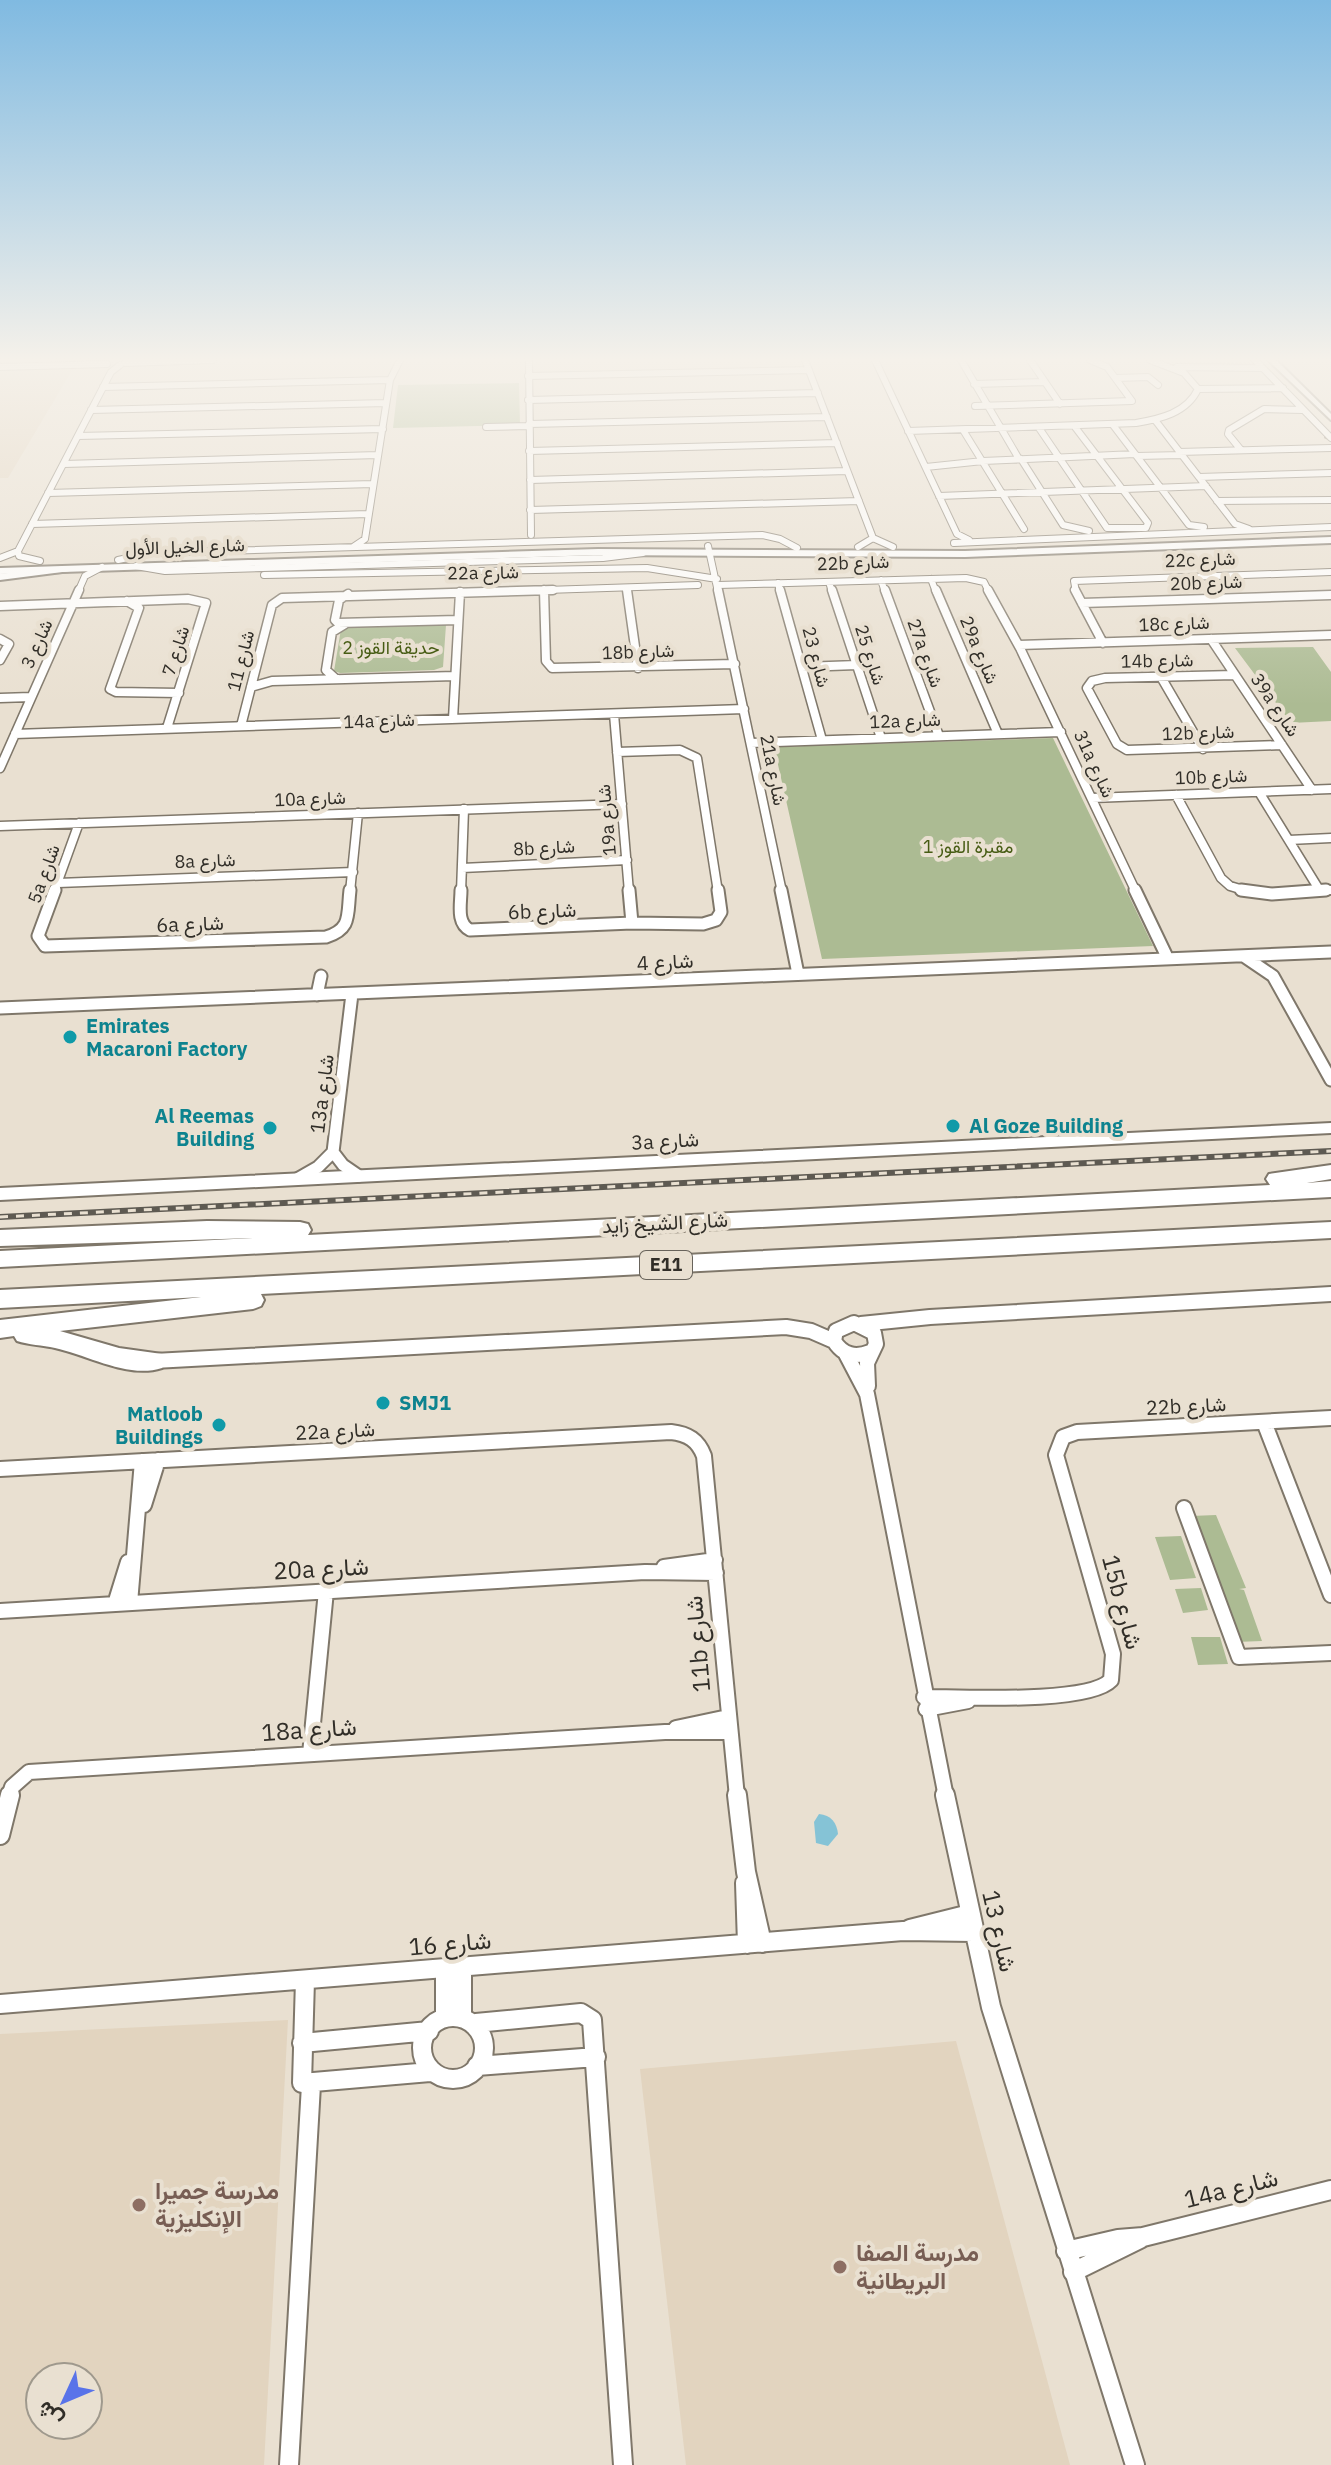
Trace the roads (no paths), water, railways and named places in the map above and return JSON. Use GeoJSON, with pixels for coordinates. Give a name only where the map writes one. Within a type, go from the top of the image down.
{"type":"FeatureCollection","features":[{"type":"Feature","properties":{"kind":"highway"},"geometry":{"type":"LineString","coordinates":[[1218,1194],[1268,1181],[1331,1172]]}},
{"type":"Feature","properties":{"kind":"highway","name":"شارع الشيخ زايد"},"geometry":{"type":"LineString","coordinates":[[0,1259],[1331,1189]]}},
{"type":"Feature","properties":{"kind":"highway"},"geometry":{"type":"LineString","coordinates":[[0,1238],[237,1228],[384,1238]]}},
{"type":"Feature","properties":{"kind":"highway","name":"شارع الشيخ زايد"},"geometry":{"type":"LineString","coordinates":[[0,1299],[1331,1230]]}},
{"type":"Feature","properties":{"kind":"highway"},"geometry":{"type":"LineString","coordinates":[[0,1332],[383,1280]]}},
{"type":"Feature","properties":{"kind":"highway"},"geometry":{"type":"LineString","coordinates":[[0,1332],[52,1337],[112,1358],[154,1361]]}},
{"type":"Feature","properties":{"kind":"main road"},"geometry":{"type":"LineString","coordinates":[[1278,529],[1295,534]]}},
{"type":"Feature","properties":{"kind":"main road"},"geometry":{"type":"LineString","coordinates":[[715,561],[778,547],[941,548],[1081,544],[1331,530]]}},
{"type":"Feature","properties":{"kind":"main road"},"geometry":{"type":"LineString","coordinates":[[1181,540],[1196,532]]}},
{"type":"Feature","properties":{"kind":"main road"},"geometry":{"type":"LineString","coordinates":[[1056,538],[1081,544]]}},
{"type":"Feature","properties":{"kind":"main road"},"geometry":{"type":"LineString","coordinates":[[598,552],[693,550],[715,561],[750,554],[950,555],[1331,540]]}},
{"type":"Feature","properties":{"kind":"main road"},"geometry":{"type":"LineString","coordinates":[[558,541],[582,547]]}},
{"type":"Feature","properties":{"kind":"main road"},"geometry":{"type":"LineString","coordinates":[[316,554],[353,547]]}},
{"type":"Feature","properties":{"kind":"main road","name":"شارع الخيل الأول"},"geometry":{"type":"LineString","coordinates":[[0,566],[44,561],[582,547],[715,561]]}},
{"type":"Feature","properties":{"kind":"main road","name":"شارع الخيل الأول"},"geometry":{"type":"LineString","coordinates":[[0,566],[71,569],[598,552],[685,554],[715,561]]}},
{"type":"Feature","properties":{"kind":"main road"},"geometry":{"type":"LineString","coordinates":[[429,557],[456,563]]}},
{"type":"Feature","properties":{"kind":"street"},"geometry":{"type":"LineString","coordinates":[[0,566],[18,551],[58,475]]}},
{"type":"Feature","properties":{"kind":"street"},"geometry":{"type":"LineString","coordinates":[[353,547],[365,539],[375,475]]}},
{"type":"Feature","properties":{"kind":"street"},"geometry":{"type":"LineString","coordinates":[[530,475],[531,535]]}},
{"type":"Feature","properties":{"kind":"street"},"geometry":{"type":"LineString","coordinates":[[530,480],[705,475]]}},
{"type":"Feature","properties":{"kind":"street"},"geometry":{"type":"LineString","coordinates":[[849,475],[873,538],[893,547]]}},
{"type":"Feature","properties":{"kind":"street"},"geometry":{"type":"LineString","coordinates":[[930,475],[956,538]]}},
{"type":"Feature","properties":{"kind":"street"},"geometry":{"type":"LineString","coordinates":[[991,475],[1024,529]]}},
{"type":"Feature","properties":{"kind":"street"},"geometry":{"type":"LineString","coordinates":[[1031,475],[1063,525],[1098,532],[1107,528],[1143,529],[1148,523],[1112,475]]}},
{"type":"Feature","properties":{"kind":"street"},"geometry":{"type":"LineString","coordinates":[[1071,475],[1107,528]]}},
{"type":"Feature","properties":{"kind":"street"},"geometry":{"type":"LineString","coordinates":[[1152,475],[1189,525],[1198,528],[1331,530]]}},
{"type":"Feature","properties":{"kind":"street"},"geometry":{"type":"LineString","coordinates":[[1199,477],[1264,475]]}},
{"type":"Feature","properties":{"kind":"street"},"geometry":{"type":"LineString","coordinates":[[1199,477],[1233,527]]}},
{"type":"Feature","properties":{"kind":"street"},"geometry":{"type":"LineString","coordinates":[[48,493],[373,484]]}},
{"type":"Feature","properties":{"kind":"street"},"geometry":{"type":"LineString","coordinates":[[939,496],[1206,486]]}},
{"type":"Feature","properties":{"kind":"street"},"geometry":{"type":"LineString","coordinates":[[1220,504],[1331,500]]}},
{"type":"Feature","properties":{"kind":"street"},"geometry":{"type":"LineString","coordinates":[[530,510],[859,501]]}},
{"type":"Feature","properties":{"kind":"street"},"geometry":{"type":"LineString","coordinates":[[32,524],[368,514]]}},
{"type":"Feature","properties":{"kind":"street"},"geometry":{"type":"LineString","coordinates":[[941,548],[956,538],[972,541],[1056,538],[1196,532],[1233,527]]}},
{"type":"Feature","properties":{"kind":"street"},"geometry":{"type":"LineString","coordinates":[[531,535],[542,541]]}},
{"type":"Feature","properties":{"kind":"street"},"geometry":{"type":"LineString","coordinates":[[520,542],[531,535]]}},
{"type":"Feature","properties":{"kind":"street"},"geometry":{"type":"LineString","coordinates":[[118,560],[152,553],[762,535],[775,537],[797,548]]}},
{"type":"Feature","properties":{"kind":"street"},"geometry":{"type":"LineString","coordinates":[[858,547],[873,538]]}},
{"type":"Feature","properties":{"kind":"street"},"geometry":{"type":"LineString","coordinates":[[365,539],[372,546]]}},
{"type":"Feature","properties":{"kind":"street"},"geometry":{"type":"LineString","coordinates":[[18,551],[19,556],[44,561]]}},
{"type":"Feature","properties":{"kind":"street"},"geometry":{"type":"LineString","coordinates":[[136,566],[165,571],[603,558],[643,553]]}},
{"type":"Feature","properties":{"kind":"street","name":"22b شارع"},"geometry":{"type":"LineString","coordinates":[[225,575],[282,577],[647,568],[679,571],[715,561],[778,583],[966,578],[987,584]]}},
{"type":"Feature","properties":{"kind":"street","name":"21a شارع"},"geometry":{"type":"LineString","coordinates":[[715,561],[798,974]]}},
{"type":"Feature","properties":{"kind":"street"},"geometry":{"type":"LineString","coordinates":[[71,569],[85,576],[102,567]]}},
{"type":"Feature","properties":{"kind":"street","name":"22c شارع"},"geometry":{"type":"LineString","coordinates":[[1082,603],[1072,583],[1083,580],[1331,572]]}},
{"type":"Feature","properties":{"kind":"street","name":"شارع 3"},"geometry":{"type":"LineString","coordinates":[[0,768],[85,576]]}},
{"type":"Feature","properties":{"kind":"street","name":"29a شارع"},"geometry":{"type":"LineString","coordinates":[[931,579],[998,734]]}},
{"type":"Feature","properties":{"kind":"street","name":"27a شارع"},"geometry":{"type":"LineString","coordinates":[[881,580],[939,736]]}},
{"type":"Feature","properties":{"kind":"street","name":"شارع 25"},"geometry":{"type":"LineString","coordinates":[[829,582],[881,738]]}},
{"type":"Feature","properties":{"kind":"street","name":"شارع 23"},"geometry":{"type":"LineString","coordinates":[[778,583],[822,740]]}},
{"type":"Feature","properties":{"kind":"street","name":"31a شارع"},"geometry":{"type":"LineString","coordinates":[[987,584],[1168,959]]}},
{"type":"Feature","properties":{"kind":"street","name":"22a شارع"},"geometry":{"type":"LineString","coordinates":[[272,605],[287,597],[348,594],[698,585]]}},
{"type":"Feature","properties":{"kind":"street"},"geometry":{"type":"LineString","coordinates":[[627,588],[638,668]]}},
{"type":"Feature","properties":{"kind":"street","name":"18b شارع"},"geometry":{"type":"LineString","coordinates":[[544,590],[548,666],[562,670],[735,664]]}},
{"type":"Feature","properties":{"kind":"street"},"geometry":{"type":"LineString","coordinates":[[453,719],[460,592]]}},
{"type":"Feature","properties":{"kind":"street"},"geometry":{"type":"LineString","coordinates":[[348,594],[339,598],[335,620],[348,624],[458,620]]}},
{"type":"Feature","properties":{"kind":"street","name":"20b شارع"},"geometry":{"type":"LineString","coordinates":[[1082,603],[1331,595]]}},
{"type":"Feature","properties":{"kind":"street","name":"شارع 7"},"geometry":{"type":"LineString","coordinates":[[73,603],[196,599],[206,603],[167,728]]}},
{"type":"Feature","properties":{"kind":"street","name":"شارع 7"},"geometry":{"type":"LineString","coordinates":[[127,601],[139,608],[110,689],[122,693],[179,693]]}},
{"type":"Feature","properties":{"kind":"street"},"geometry":{"type":"LineString","coordinates":[[0,606],[73,603]]}},
{"type":"Feature","properties":{"kind":"street"},"geometry":{"type":"LineString","coordinates":[[1082,603],[1103,643]]}},
{"type":"Feature","properties":{"kind":"street","name":"شارع 11"},"geometry":{"type":"LineString","coordinates":[[241,726],[272,605]]}},
{"type":"Feature","properties":{"kind":"street"},"geometry":{"type":"LineString","coordinates":[[336,679],[325,672],[332,632],[348,624]]}},
{"type":"Feature","properties":{"kind":"street"},"geometry":{"type":"LineString","coordinates":[[1328,635],[1331,643]]}},
{"type":"Feature","properties":{"kind":"street","name":"18c شارع"},"geometry":{"type":"LineString","coordinates":[[1019,645],[1328,635]]}},
{"type":"Feature","properties":{"kind":"street"},"geometry":{"type":"LineString","coordinates":[[0,639],[9,644],[0,660]]}},
{"type":"Feature","properties":{"kind":"street","name":"39a شارع"},"geometry":{"type":"LineString","coordinates":[[1211,639],[1312,790]]}},
{"type":"Feature","properties":{"kind":"street"},"geometry":{"type":"LineString","coordinates":[[802,667],[857,665]]}},
{"type":"Feature","properties":{"kind":"street","name":"14b شارع"},"geometry":{"type":"LineString","coordinates":[[1117,744],[1089,692],[1088,684],[1098,679],[1235,675]]}},
{"type":"Feature","properties":{"kind":"street"},"geometry":{"type":"LineString","coordinates":[[251,687],[272,681],[455,676]]}},
{"type":"Feature","properties":{"kind":"street"},"geometry":{"type":"LineString","coordinates":[[1161,677],[1203,749]]}},
{"type":"Feature","properties":{"kind":"street"},"geometry":{"type":"LineString","coordinates":[[0,698],[31,697]]}},
{"type":"Feature","properties":{"kind":"street","name":"14a شارع"},"geometry":{"type":"LineString","coordinates":[[15,734],[744,709]]}},
{"type":"Feature","properties":{"kind":"street","name":"19a شارع"},"geometry":{"type":"LineString","coordinates":[[614,714],[632,923]]}},
{"type":"Feature","properties":{"kind":"street","name":"12a شارع"},"geometry":{"type":"LineString","coordinates":[[751,743],[1061,732]]}},
{"type":"Feature","properties":{"kind":"street","name":"12b شارع"},"geometry":{"type":"LineString","coordinates":[[1117,744],[1136,752],[1282,745]]}},
{"type":"Feature","properties":{"kind":"street","name":"6b شارع"},"geometry":{"type":"LineString","coordinates":[[462,868],[460,918],[464,927],[477,932],[632,923],[703,924],[716,920],[721,912],[697,758],[680,750],[617,752]]}},
{"type":"Feature","properties":{"kind":"street","name":"10b شارع"},"geometry":{"type":"LineString","coordinates":[[1092,798],[1331,789]]}},
{"type":"Feature","properties":{"kind":"street"},"geometry":{"type":"LineString","coordinates":[[1259,792],[1326,891]]}},
{"type":"Feature","properties":{"kind":"street"},"geometry":{"type":"LineString","coordinates":[[1176,795],[1224,883],[1253,894],[1326,891]]}},
{"type":"Feature","properties":{"kind":"street","name":"10a شارع"},"geometry":{"type":"LineString","coordinates":[[0,826],[622,804]]}},
{"type":"Feature","properties":{"kind":"street"},"geometry":{"type":"LineString","coordinates":[[462,868],[464,809]]}},
{"type":"Feature","properties":{"kind":"street"},"geometry":{"type":"LineString","coordinates":[[353,872],[358,813]]}},
{"type":"Feature","properties":{"kind":"street","name":"5a شارع"},"geometry":{"type":"LineString","coordinates":[[38,936],[79,823]]}},
{"type":"Feature","properties":{"kind":"street"},"geometry":{"type":"LineString","coordinates":[[1289,840],[1331,838]]}},
{"type":"Feature","properties":{"kind":"street","name":"8b شارع"},"geometry":{"type":"LineString","coordinates":[[462,868],[627,860]]}},
{"type":"Feature","properties":{"kind":"street","name":"8a شارع"},"geometry":{"type":"LineString","coordinates":[[58,883],[353,872]]}},
{"type":"Feature","properties":{"kind":"street","name":"6a شارع"},"geometry":{"type":"LineString","coordinates":[[38,936],[45,946],[58,947],[326,937],[339,933],[346,926],[353,872]]}},
{"type":"Feature","properties":{"kind":"street","name":"شارع 4"},"geometry":{"type":"LineString","coordinates":[[0,1008],[1331,952]]}},
{"type":"Feature","properties":{"kind":"street"},"geometry":{"type":"LineString","coordinates":[[1277,954],[1271,967],[1273,976],[1331,1080]]}},
{"type":"Feature","properties":{"kind":"street"},"geometry":{"type":"LineString","coordinates":[[1243,956],[1273,976]]}},
{"type":"Feature","properties":{"kind":"street"},"geometry":{"type":"LineString","coordinates":[[317,995],[321,976]]}},
{"type":"Feature","properties":{"kind":"street","name":"13a شارع"},"geometry":{"type":"LineString","coordinates":[[296,1179],[318,1167],[333,1152],[352,994]]}},
{"type":"Feature","properties":{"kind":"street","name":"3a شارع"},"geometry":{"type":"LineString","coordinates":[[0,1194],[1330,1128]]}},
{"type":"Feature","properties":{"kind":"street"},"geometry":{"type":"LineString","coordinates":[[333,1152],[343,1165],[359,1176]]}},
{"type":"Feature","properties":{"kind":"street"},"geometry":{"type":"LineString","coordinates":[[834,1341],[841,1326],[906,1319],[1331,1294]]}},
{"type":"Feature","properties":{"kind":"street"},"geometry":{"type":"LineString","coordinates":[[154,1361],[786,1327],[811,1331],[834,1341],[846,1354],[859,1356],[906,1319]]}},
{"type":"Feature","properties":{"kind":"street"},"geometry":{"type":"LineString","coordinates":[[861,1324],[874,1333],[873,1346]]}},
{"type":"Feature","properties":{"kind":"street","name":"شارع 13"},"geometry":{"type":"LineString","coordinates":[[867,1394],[873,1346]]}},
{"type":"Feature","properties":{"kind":"street","name":"شارع 13"},"geometry":{"type":"LineString","coordinates":[[846,1354],[867,1394],[925,1703],[991,2007],[1135,2465]]}},
{"type":"Feature","properties":{"kind":"street","name":"22b شارع"},"geometry":{"type":"LineString","coordinates":[[1056,1455],[1063,1437],[1077,1432],[1331,1418]]}},
{"type":"Feature","properties":{"kind":"street"},"geometry":{"type":"LineString","coordinates":[[1259,1422],[1331,1595]]}},
{"type":"Feature","properties":{"kind":"street","name":"22a شارع"},"geometry":{"type":"LineString","coordinates":[[0,1469],[671,1432]]}},
{"type":"Feature","properties":{"kind":"street","name":"11b شارع"},"geometry":{"type":"LineString","coordinates":[[671,1432],[695,1440],[704,1456],[729,1724],[754,1943]]}},
{"type":"Feature","properties":{"kind":"street","name":"15b شارع"},"geometry":{"type":"LineString","coordinates":[[925,1703],[1099,1690],[1106,1686],[1115,1672],[1113,1654],[1056,1455]]}},
{"type":"Feature","properties":{"kind":"street"},"geometry":{"type":"LineString","coordinates":[[139,1515],[158,1460]]}},
{"type":"Feature","properties":{"kind":"street"},"geometry":{"type":"LineString","coordinates":[[122,1603],[139,1515],[142,1461]]}},
{"type":"Feature","properties":{"kind":"street"},"geometry":{"type":"LineString","coordinates":[[1184,1508],[1239,1657],[1331,1653]]}},
{"type":"Feature","properties":{"kind":"street","name":"20a شارع"},"geometry":{"type":"LineString","coordinates":[[0,1611],[716,1566]]}},
{"type":"Feature","properties":{"kind":"street"},"geometry":{"type":"LineString","coordinates":[[310,1754],[326,1591]]}},
{"type":"Feature","properties":{"kind":"street","name":"18a شارع"},"geometry":{"type":"LineString","coordinates":[[0,1835],[12,1787],[29,1772],[665,1732],[729,1724]]}},
{"type":"Feature","properties":{"kind":"street","name":"شارع 16"},"geometry":{"type":"LineString","coordinates":[[0,2004],[972,1923]]}},
{"type":"Feature","properties":{"kind":"street"},"geometry":{"type":"LineString","coordinates":[[305,1980],[301,2080],[304,2085],[430,2072],[454,2081],[477,2066],[483,2039],[461,2018],[454,1968]]}},
{"type":"Feature","properties":{"kind":"street"},"geometry":{"type":"LineString","coordinates":[[302,2043],[429,2031],[461,2018],[585,2014],[594,2025],[623,2465]]}},
{"type":"Feature","properties":{"kind":"street"},"geometry":{"type":"LineString","coordinates":[[429,2031],[423,2048],[430,2072]]}},
{"type":"Feature","properties":{"kind":"street"},"geometry":{"type":"LineString","coordinates":[[477,2066],[596,2057]]}},
{"type":"Feature","properties":{"kind":"street"},"geometry":{"type":"LineString","coordinates":[[289,2465],[311,2085]]}},
{"type":"Feature","properties":{"kind":"street","name":"14a شارع"},"geometry":{"type":"LineString","coordinates":[[1066,2251],[1118,2239],[1143,2237],[1331,2190]]}},
{"type":"Feature","properties":{"kind":"street","name":"14a شارع"},"geometry":{"type":"LineString","coordinates":[[1073,2272],[1143,2237]]}},
{"type":"Feature","properties":{"kind":"water"},"geometry":{"type":"Polygon","coordinates":[[[819,1814],[830,1818],[837,1830],[838,1834],[828,1846],[816,1843],[814,1822],[819,1814]]]}},
{"type":"Feature","properties":{"kind":"railway"},"geometry":{"type":"LineString","coordinates":[[0,1217],[1331,1151]]}},
{"type":"Feature","properties":{"kind":"place","name":"Emirates Macaroni Factory"},"geometry":{"type":"Point","coordinates":[70,1037]}},
{"type":"Feature","properties":{"kind":"place","name":"Al Goze Building"},"geometry":{"type":"Point","coordinates":[953,1126]}},
{"type":"Feature","properties":{"kind":"place","name":"Al Reemas Building"},"geometry":{"type":"Point","coordinates":[270,1128]}},
{"type":"Feature","properties":{"kind":"place","name":"SMJ1"},"geometry":{"type":"Point","coordinates":[383,1403]}},
{"type":"Feature","properties":{"kind":"place","name":"Matloob Buildings"},"geometry":{"type":"Point","coordinates":[219,1425]}},
{"type":"Feature","properties":{"kind":"place","name":"مدرسة جميرا الإنكليزية"},"geometry":{"type":"Point","coordinates":[139,2205]}},
{"type":"Feature","properties":{"kind":"place","name":"مدرسة الصفا البريطانية"},"geometry":{"type":"Point","coordinates":[840,2267]}},
{"type":"Feature","properties":{"kind":"park label","name":"حديقة القوز 2"},"geometry":{"type":"Point","coordinates":[391,648]}},
{"type":"Feature","properties":{"kind":"park label","name":"مقبرة القوز 1"},"geometry":{"type":"Point","coordinates":[968,847]}}]}
